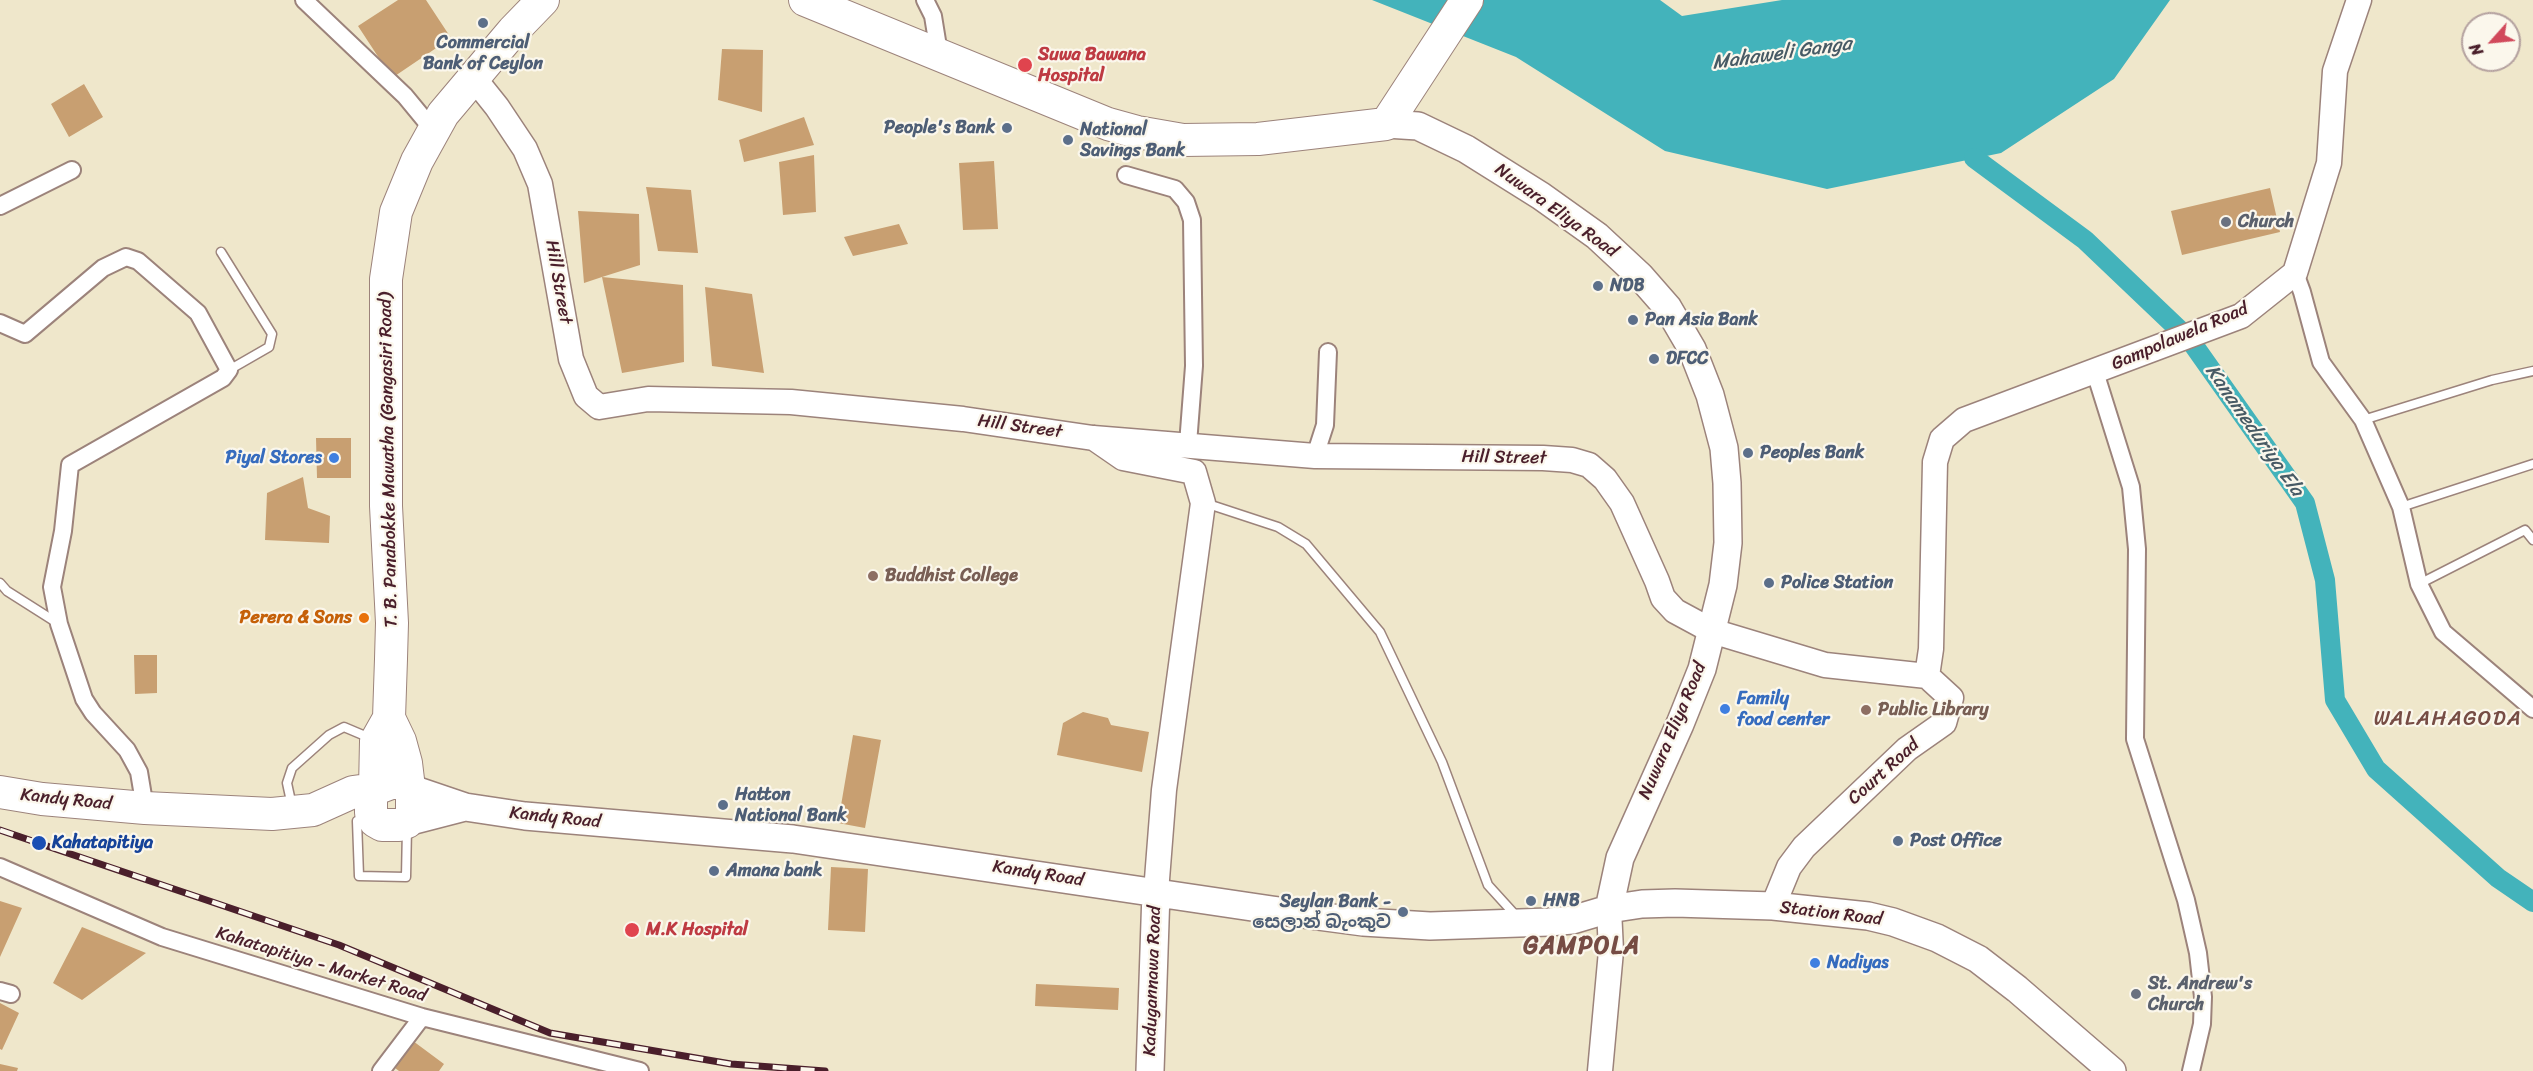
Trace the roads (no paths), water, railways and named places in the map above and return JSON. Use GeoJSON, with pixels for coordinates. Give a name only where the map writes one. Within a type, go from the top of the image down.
{"type":"FeatureCollection","features":[{"type":"Feature","properties":{"kind":"highway","name":"T. B. Panabokke Mawatha (Gangasiri Road)"},"geometry":{"type":"LineString","coordinates":[[375,789],[392,623],[386,506],[386,279],[396,212],[410,177],[443,114],[473,77],[543,0]]}},
{"type":"Feature","properties":{"kind":"highway"},"geometry":{"type":"LineString","coordinates":[[806,0],[1108,124],[1183,140],[1258,139],[1386,124],[1467,0]]}},
{"type":"Feature","properties":{"kind":"highway","name":"T. B. Panabokke Mawatha (Gangasiri Road)"},"geometry":{"type":"LineString","coordinates":[[382,730],[400,741],[406,762],[409,788]]}},
{"type":"Feature","properties":{"kind":"highway"},"geometry":{"type":"LineString","coordinates":[[391,783],[400,783],[409,788],[412,814],[407,822],[391,826],[366,821],[375,789],[391,783]]}},
{"type":"Feature","properties":{"kind":"highway","name":"Kandy Road"},"geometry":{"type":"LineString","coordinates":[[303,811],[353,792],[375,789]]}},
{"type":"Feature","properties":{"kind":"highway","name":"Kandy Road"},"geometry":{"type":"LineString","coordinates":[[0,792],[42,799],[145,808],[303,811],[366,821]]}},
{"type":"Feature","properties":{"kind":"main road","name":"Nuwara Eliya Road"},"geometry":{"type":"LineString","coordinates":[[1386,124],[1408,124],[1431,131],[1466,149],[1541,196],[1597,236],[1655,292],[1680,325],[1705,379],[1724,448],[1728,543],[1723,585],[1702,669],[1691,699],[1620,858],[1609,909]]}},
{"type":"Feature","properties":{"kind":"main road","name":"Kandy Road"},"geometry":{"type":"LineString","coordinates":[[409,788],[465,807],[577,822],[793,839],[1363,922],[1430,926],[1522,923],[1572,920],[1609,909]]}},
{"type":"Feature","properties":{"kind":"main road","name":"Kandy Road"},"geometry":{"type":"LineString","coordinates":[[407,822],[465,807]]}},
{"type":"Feature","properties":{"kind":"main road","name":"Kadugannawa Road"},"geometry":{"type":"LineString","coordinates":[[1150,1071],[1156,892]]}},
{"type":"Feature","properties":{"kind":"main road","name":"Station Road"},"geometry":{"type":"LineString","coordinates":[[1609,909],[1642,904],[1773,906],[1868,916],[1893,922],[1947,943],[1978,959],[2112,1071]]}},
{"type":"Feature","properties":{"kind":"street"},"geometry":{"type":"LineString","coordinates":[[304,0],[405,96],[433,130]]}},
{"type":"Feature","properties":{"kind":"street"},"geometry":{"type":"LineString","coordinates":[[925,0],[933,16],[939,53]]}},
{"type":"Feature","properties":{"kind":"street"},"geometry":{"type":"LineString","coordinates":[[2359,0],[2335,71],[2329,163],[2295,273],[2321,362],[2363,420],[2401,507],[2419,584],[2443,632],[2533,708]]}},
{"type":"Feature","properties":{"kind":"street","name":"Hill Street"},"geometry":{"type":"LineString","coordinates":[[473,77],[525,149],[540,184],[571,360],[583,391],[599,407],[648,399],[791,402],[963,419],[1093,438],[1315,456],[1572,460],[1589,465],[1605,479],[1622,502],[1663,598],[1675,610],[1712,631]]}},
{"type":"Feature","properties":{"kind":"street"},"geometry":{"type":"LineString","coordinates":[[0,206],[72,170]]}},
{"type":"Feature","properties":{"kind":"street"},"geometry":{"type":"LineString","coordinates":[[1126,175],[1175,189],[1185,202],[1192,220],[1194,366],[1188,444]]}},
{"type":"Feature","properties":{"kind":"street"},"geometry":{"type":"LineString","coordinates":[[0,323],[26,334],[103,267],[126,257],[138,261],[198,313],[229,370],[224,378],[70,465],[63,531],[52,587],[59,624],[84,699],[93,713],[127,750],[139,772],[145,808]]}},
{"type":"Feature","properties":{"kind":"street","name":"Gampolawela Road"},"geometry":{"type":"LineString","coordinates":[[1927,676],[1931,649],[1935,462],[1942,439],[1964,420],[2241,316],[2295,273]]}},
{"type":"Feature","properties":{"kind":"street"},"geometry":{"type":"LineString","coordinates":[[1315,456],[1325,425],[1328,352]]}},
{"type":"Feature","properties":{"kind":"street"},"geometry":{"type":"LineString","coordinates":[[2095,372],[2132,487],[2137,549],[2135,739],[2186,900],[2198,952],[2203,997],[2202,1024],[2191,1071]]}},
{"type":"Feature","properties":{"kind":"street"},"geometry":{"type":"LineString","coordinates":[[1093,438],[1124,459],[1194,472],[1203,502],[1164,790],[1156,892]]}},
{"type":"Feature","properties":{"kind":"street"},"geometry":{"type":"LineString","coordinates":[[1712,631],[1825,665],[1927,676]]}},
{"type":"Feature","properties":{"kind":"street","name":"Court Road"},"geometry":{"type":"LineString","coordinates":[[1773,906],[1789,867],[1804,847],[1907,748],[1944,723],[1951,698],[1927,676]]}},
{"type":"Feature","properties":{"kind":"street","name":"Kahatapitiya - Market Road"},"geometry":{"type":"LineString","coordinates":[[0,867],[162,937],[422,1017],[640,1071]]}},
{"type":"Feature","properties":{"kind":"street"},"geometry":{"type":"LineString","coordinates":[[1600,1071],[1611,951],[1609,909]]}},
{"type":"Feature","properties":{"kind":"street"},"geometry":{"type":"LineString","coordinates":[[381,1071],[422,1017]]}},
{"type":"Feature","properties":{"kind":"lane"},"geometry":{"type":"LineString","coordinates":[[221,252],[272,334],[269,347],[229,370]]}},
{"type":"Feature","properties":{"kind":"lane"},"geometry":{"type":"LineString","coordinates":[[2363,420],[2492,380],[2533,371]]}},
{"type":"Feature","properties":{"kind":"lane"},"geometry":{"type":"LineString","coordinates":[[2401,507],[2533,464]]}},
{"type":"Feature","properties":{"kind":"lane"},"geometry":{"type":"LineString","coordinates":[[1203,502],[1278,527],[1306,544],[1380,632],[1442,762],[1488,885],[1522,923]]}},
{"type":"Feature","properties":{"kind":"lane"},"geometry":{"type":"LineString","coordinates":[[2419,584],[2525,530],[2533,540]]}},
{"type":"Feature","properties":{"kind":"lane"},"geometry":{"type":"LineString","coordinates":[[0,583],[8,591],[59,624]]}},
{"type":"Feature","properties":{"kind":"lane"},"geometry":{"type":"LineString","coordinates":[[303,811],[287,783],[292,768],[329,735],[344,727],[360,732],[382,730]]}},
{"type":"Feature","properties":{"kind":"lane"},"geometry":{"type":"LineString","coordinates":[[366,821],[359,876],[389,878],[406,877],[407,822]]}},
{"type":"Feature","properties":{"kind":"water","name":"Mahaweli Ganga"},"geometry":{"type":"Polygon","coordinates":[[[1372,0],[1660,0],[1682,16],[1782,0],[2170,0],[2114,79],[2001,153],[1827,189],[1665,151],[1516,57],[1372,0]]]}},
{"type":"Feature","properties":{"kind":"waterway","name":"Kanameduriya Ela"},"geometry":{"type":"LineString","coordinates":[[1974,158],[2085,240],[2190,340],[2305,503],[2325,580],[2335,700],[2376,769],[2498,878],[2533,902]]}},
{"type":"Feature","properties":{"kind":"railway"},"geometry":{"type":"LineString","coordinates":[[0,830],[339,945],[550,1033],[731,1064],[825,1071]]}},
{"type":"Feature","properties":{"kind":"place","name":"Commercial Bank of Ceylon"},"geometry":{"type":"Point","coordinates":[483,23]}},
{"type":"Feature","properties":{"kind":"place","name":"Suwa Bawana Hospital"},"geometry":{"type":"Point","coordinates":[1025,65]}},
{"type":"Feature","properties":{"kind":"place","name":"People's Bank"},"geometry":{"type":"Point","coordinates":[1007,128]}},
{"type":"Feature","properties":{"kind":"place","name":"National Savings Bank"},"geometry":{"type":"Point","coordinates":[1068,140]}},
{"type":"Feature","properties":{"kind":"place","name":"Church"},"geometry":{"type":"Point","coordinates":[2226,222]}},
{"type":"Feature","properties":{"kind":"place","name":"NDB"},"geometry":{"type":"Point","coordinates":[1598,286]}},
{"type":"Feature","properties":{"kind":"place","name":"Pan Asia Bank"},"geometry":{"type":"Point","coordinates":[1633,320]}},
{"type":"Feature","properties":{"kind":"place","name":"DFCC"},"geometry":{"type":"Point","coordinates":[1654,359]}},
{"type":"Feature","properties":{"kind":"place","name":"Peoples Bank"},"geometry":{"type":"Point","coordinates":[1748,453]}},
{"type":"Feature","properties":{"kind":"place","name":"Piyal Stores"},"geometry":{"type":"Point","coordinates":[334,458]}},
{"type":"Feature","properties":{"kind":"place","name":"Buddhist College"},"geometry":{"type":"Point","coordinates":[873,576]}},
{"type":"Feature","properties":{"kind":"place","name":"Police Station"},"geometry":{"type":"Point","coordinates":[1769,583]}},
{"type":"Feature","properties":{"kind":"place","name":"Perera & Sons"},"geometry":{"type":"Point","coordinates":[364,618]}},
{"type":"Feature","properties":{"kind":"place","name":"Family food center"},"geometry":{"type":"Point","coordinates":[1725,709]}},
{"type":"Feature","properties":{"kind":"place","name":"Public Library"},"geometry":{"type":"Point","coordinates":[1866,710]}},
{"type":"Feature","properties":{"kind":"place","name":"Hatton National Bank"},"geometry":{"type":"Point","coordinates":[723,805]}},
{"type":"Feature","properties":{"kind":"place","name":"Post Office"},"geometry":{"type":"Point","coordinates":[1898,841]}},
{"type":"Feature","properties":{"kind":"place","name":"Kahatapitiya"},"geometry":{"type":"Point","coordinates":[39,843]}},
{"type":"Feature","properties":{"kind":"place","name":"Amana bank"},"geometry":{"type":"Point","coordinates":[714,871]}},
{"type":"Feature","properties":{"kind":"place","name":"HNB"},"geometry":{"type":"Point","coordinates":[1531,901]}},
{"type":"Feature","properties":{"kind":"place","name":"Seylan Bank - සෙලාන් බැංකුව"},"geometry":{"type":"Point","coordinates":[1403,912]}},
{"type":"Feature","properties":{"kind":"place","name":"M.K Hospital"},"geometry":{"type":"Point","coordinates":[632,930]}},
{"type":"Feature","properties":{"kind":"place","name":"Nadiyas"},"geometry":{"type":"Point","coordinates":[1815,963]}},
{"type":"Feature","properties":{"kind":"place","name":"St. Andrew's Church"},"geometry":{"type":"Point","coordinates":[2136,994]}},
{"type":"Feature","properties":{"kind":"district","name":"WALAHAGODA"},"geometry":{"type":"Point","coordinates":[2448,720]}},
{"type":"Feature","properties":{"kind":"district","name":"GAMPOLA"},"geometry":{"type":"Point","coordinates":[1582,947]}}]}
